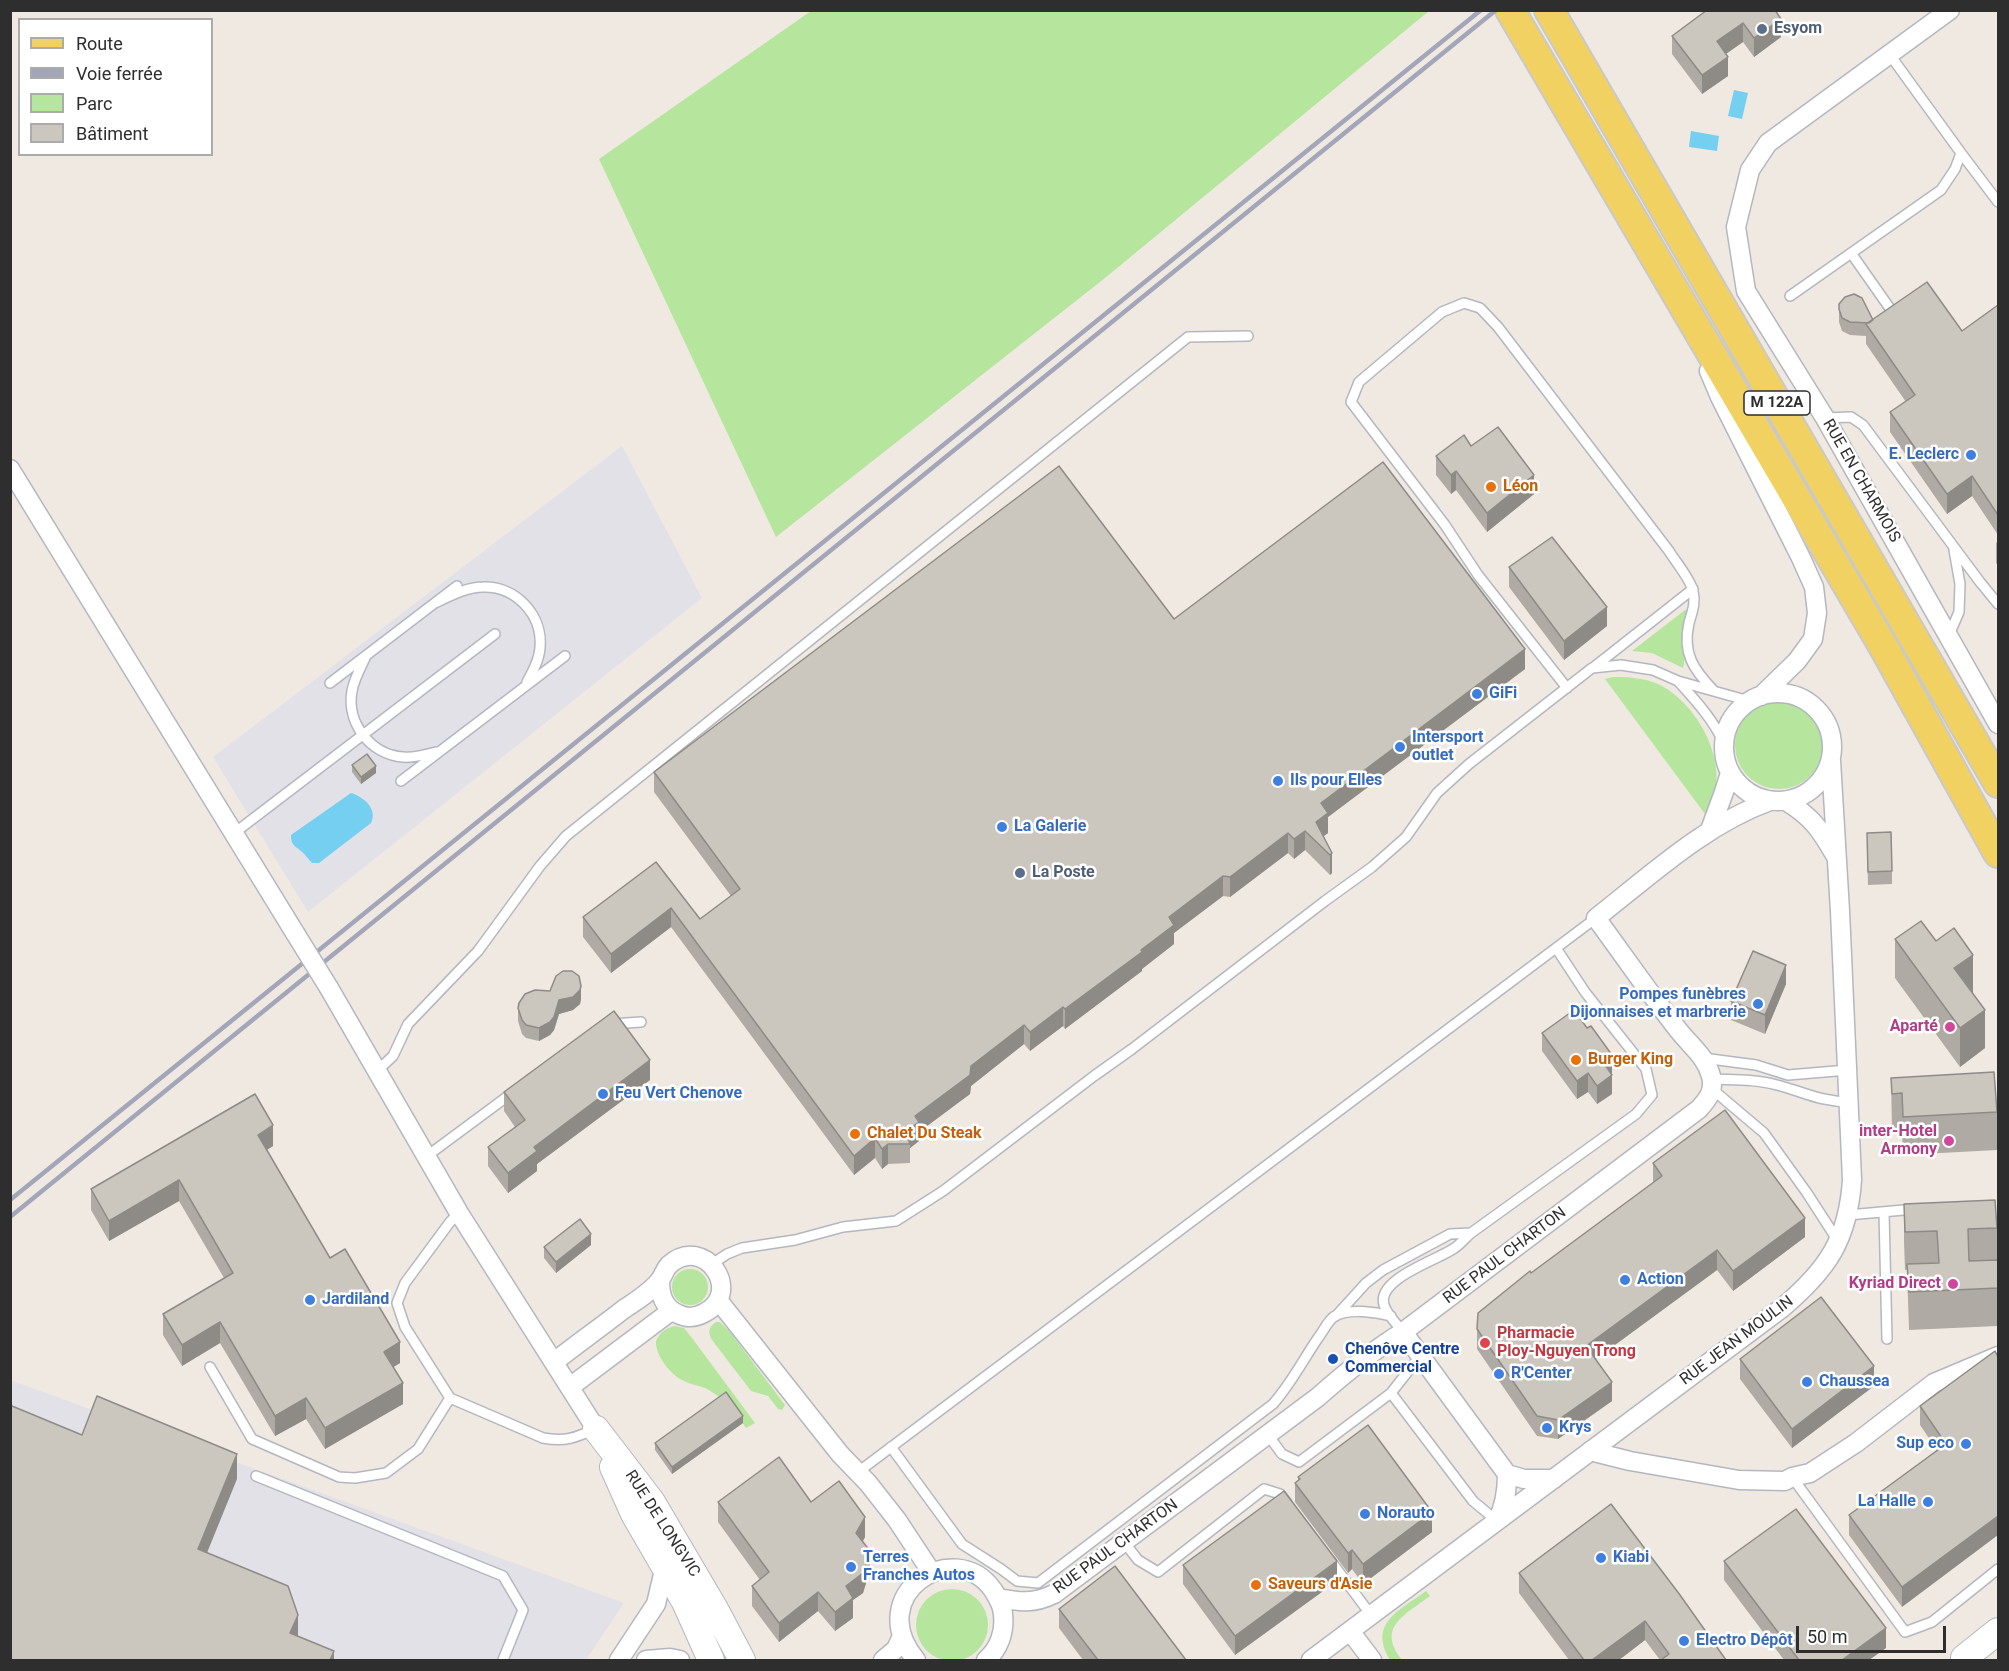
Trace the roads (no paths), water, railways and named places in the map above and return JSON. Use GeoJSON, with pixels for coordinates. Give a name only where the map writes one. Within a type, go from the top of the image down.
{"type":"FeatureCollection","features":[{"type":"Feature","properties":{"kind":"main road","name":"M 122A"},"geometry":{"type":"LineString","coordinates":[[1510,10],[1883,645],[1998,854]]}},
{"type":"Feature","properties":{"kind":"main road","name":"M 122A"},"geometry":{"type":"LineString","coordinates":[[1552,16],[1998,783]]}},
{"type":"Feature","properties":{"kind":"street","name":"RUE EN CHARMOIS"},"geometry":{"type":"LineString","coordinates":[[1950,10],[1768,143],[1750,170],[1736,227],[1746,291],[1825,418],[1950,635],[1998,724]]}},
{"type":"Feature","properties":{"kind":"street"},"geometry":{"type":"LineString","coordinates":[[1682,303],[1720,398],[1814,587],[1817,613],[1813,639],[1797,661],[1736,712],[1728,726],[1724,744],[1724,758],[1730,773],[1740,786],[1754,796],[1778,801]]}},
{"type":"Feature","properties":{"kind":"street"},"geometry":{"type":"LineString","coordinates":[[10,469],[329,988],[459,1213],[597,1429]]}},
{"type":"Feature","properties":{"kind":"street"},"geometry":{"type":"LineString","coordinates":[[1712,1084],[1703,1058],[1680,1032],[1596,918],[1710,830],[1735,815],[1778,801],[1801,797],[1815,788],[1825,776],[1831,761],[1833,744],[1829,727],[1820,712],[1806,701],[1790,694],[1773,693],[1755,698]]}},
{"type":"Feature","properties":{"kind":"street","name":"RUE JEAN MOULIN"},"geometry":{"type":"LineString","coordinates":[[1311,1660],[1797,1296],[1820,1272],[1838,1241],[1848,1215],[1852,1180],[1850,1102],[1831,761]]}},
{"type":"Feature","properties":{"kind":"street"},"geometry":{"type":"LineString","coordinates":[[1710,830],[1730,773]]}},
{"type":"Feature","properties":{"kind":"street","name":"RUE JEAN MOULIN"},"geometry":{"type":"LineString","coordinates":[[1778,801],[1805,813],[1822,832],[1836,856]]}},
{"type":"Feature","properties":{"kind":"street","name":"RUE PAUL CHARTON"},"geometry":{"type":"LineString","coordinates":[[998,1598],[1018,1602],[1041,1600],[1054,1594],[1318,1397],[1359,1362],[1403,1332],[1676,1128],[1703,1104],[1712,1084]]}},
{"type":"Feature","properties":{"kind":"street"},"geometry":{"type":"LineString","coordinates":[[554,1362],[644,1294],[660,1280],[665,1269],[675,1260],[686,1256],[700,1257],[712,1264],[719,1275],[721,1287],[718,1300],[710,1310],[698,1317],[684,1317],[671,1311],[664,1302],[660,1292],[660,1280]]}},
{"type":"Feature","properties":{"kind":"street"},"geometry":{"type":"LineString","coordinates":[[718,1300],[840,1454],[868,1482],[932,1572]]}},
{"type":"Feature","properties":{"kind":"street"},"geometry":{"type":"LineString","coordinates":[[570,1387],[671,1311]]}},
{"type":"Feature","properties":{"kind":"street"},"geometry":{"type":"LineString","coordinates":[[1403,1332],[1507,1474],[1524,1479],[1554,1479]]}},
{"type":"Feature","properties":{"kind":"street"},"geometry":{"type":"LineString","coordinates":[[1590,1451],[1630,1461],[1739,1480],[1785,1481],[1810,1473],[1856,1443],[1934,1383],[1998,1356]]}},
{"type":"Feature","properties":{"kind":"street","name":"RUE DE LONGVIC"},"geometry":{"type":"LineString","coordinates":[[597,1429],[634,1514],[701,1634],[711,1660]]}},
{"type":"Feature","properties":{"kind":"street","name":"RUE DE LONGVIC"},"geometry":{"type":"LineString","coordinates":[[597,1429],[652,1503],[731,1655]]}},
{"type":"Feature","properties":{"kind":"street"},"geometry":{"type":"LineString","coordinates":[[1497,1521],[1503,1510],[1507,1474]]}},
{"type":"Feature","properties":{"kind":"street"},"geometry":{"type":"LineString","coordinates":[[619,1660],[656,1604],[665,1566]]}},
{"type":"Feature","properties":{"kind":"street"},"geometry":{"type":"LineString","coordinates":[[916,1660],[907,1650],[901,1638],[898,1622],[901,1606],[908,1592],[918,1580],[932,1572],[963,1570],[977,1575],[989,1585],[998,1598],[1003,1612],[1004,1628],[1000,1643],[986,1660]]}},
{"type":"Feature","properties":{"kind":"street"},"geometry":{"type":"LineString","coordinates":[[1963,1659],[1998,1630]]}},
{"type":"Feature","properties":{"kind":"street"},"geometry":{"type":"LineString","coordinates":[[1350,1631],[1372,1660]]}},
{"type":"Feature","properties":{"kind":"street"},"geometry":{"type":"LineString","coordinates":[[883,1660],[896,1648],[901,1638]]}},
{"type":"Feature","properties":{"kind":"street"},"geometry":{"type":"LineString","coordinates":[[1963,1659],[1998,1638]]}},
{"type":"Feature","properties":{"kind":"street"},"geometry":{"type":"LineString","coordinates":[[646,1660],[670,1658],[680,1660]]}},
{"type":"Feature","properties":{"kind":"lane"},"geometry":{"type":"LineString","coordinates":[[1890,55],[1998,202]]}},
{"type":"Feature","properties":{"kind":"lane"},"geometry":{"type":"LineString","coordinates":[[1790,296],[1941,190],[1955,169],[1961,153]]}},
{"type":"Feature","properties":{"kind":"lane"},"geometry":{"type":"LineString","coordinates":[[1851,253],[1891,310]]}},
{"type":"Feature","properties":{"kind":"lane"},"geometry":{"type":"LineString","coordinates":[[1567,688],[1478,575],[1445,525],[1351,402],[1359,382],[1442,312],[1464,303],[1480,308],[1498,327],[1662,542],[1693,589],[1695,605],[1687,640],[1689,658],[1698,674],[1714,691]]}},
{"type":"Feature","properties":{"kind":"lane"},"geometry":{"type":"LineString","coordinates":[[378,1070],[393,1056],[408,1024],[478,951],[540,866],[566,836],[1188,337],[1248,336]]}},
{"type":"Feature","properties":{"kind":"lane"},"geometry":{"type":"LineString","coordinates":[[1825,418],[1851,417],[1863,425],[1998,604]]}},
{"type":"Feature","properties":{"kind":"lane"},"geometry":{"type":"LineString","coordinates":[[1950,635],[1959,612],[1960,584],[1954,547]]}},
{"type":"Feature","properties":{"kind":"lane"},"geometry":{"type":"LineString","coordinates":[[330,683],[457,586]]}},
{"type":"Feature","properties":{"kind":"lane"},"geometry":{"type":"LineString","coordinates":[[435,603],[470,588],[483,587],[509,592],[520,599],[536,620],[541,646],[539,658],[525,687]]}},
{"type":"Feature","properties":{"kind":"lane"},"geometry":{"type":"LineString","coordinates":[[712,1264],[742,1248],[795,1240],[843,1227],[896,1221],[943,1191],[1371,867],[1406,837],[1437,793],[1469,764],[1693,589]]}},
{"type":"Feature","properties":{"kind":"lane"},"geometry":{"type":"LineString","coordinates":[[233,834],[495,634]]}},
{"type":"Feature","properties":{"kind":"lane"},"geometry":{"type":"LineString","coordinates":[[366,656],[355,680],[351,699],[353,718],[363,735],[377,749],[389,755],[415,757],[441,751]]}},
{"type":"Feature","properties":{"kind":"lane"},"geometry":{"type":"LineString","coordinates":[[401,781],[565,656]]}},
{"type":"Feature","properties":{"kind":"lane"},"geometry":{"type":"LineString","coordinates":[[1593,668],[1621,665],[1653,670],[1678,681],[1714,691],[1755,698]]}},
{"type":"Feature","properties":{"kind":"lane"},"geometry":{"type":"LineString","coordinates":[[1678,681],[1703,708],[1717,728],[1724,744]]}},
{"type":"Feature","properties":{"kind":"lane"},"geometry":{"type":"LineString","coordinates":[[858,1472],[1596,918]]}},
{"type":"Feature","properties":{"kind":"lane"},"geometry":{"type":"LineString","coordinates":[[1403,1332],[1384,1305],[1384,1294],[1393,1283],[1403,1275],[1454,1249],[1471,1233],[1636,1114],[1652,1095],[1646,1069],[1585,992],[1556,948]]}},
{"type":"Feature","properties":{"kind":"lane"},"geometry":{"type":"LineString","coordinates":[[600,1029],[616,1023],[641,1022]]}},
{"type":"Feature","properties":{"kind":"lane"},"geometry":{"type":"LineString","coordinates":[[1703,1058],[1756,1065],[1788,1075],[1848,1070]]}},
{"type":"Feature","properties":{"kind":"lane"},"geometry":{"type":"LineString","coordinates":[[1712,1084],[1754,1080],[1832,1102],[1850,1102]]}},
{"type":"Feature","properties":{"kind":"lane"},"geometry":{"type":"LineString","coordinates":[[1712,1084],[1764,1133],[1838,1241]]}},
{"type":"Feature","properties":{"kind":"lane"},"geometry":{"type":"LineString","coordinates":[[427,1156],[523,1086]]}},
{"type":"Feature","properties":{"kind":"lane"},"geometry":{"type":"LineString","coordinates":[[1848,1215],[1930,1208]]}},
{"type":"Feature","properties":{"kind":"lane"},"geometry":{"type":"LineString","coordinates":[[1884,1212],[1887,1339]]}},
{"type":"Feature","properties":{"kind":"lane"},"geometry":{"type":"LineString","coordinates":[[459,1213],[405,1283],[397,1303],[405,1327],[450,1398],[543,1438],[558,1441],[576,1438],[597,1429]]}},
{"type":"Feature","properties":{"kind":"lane"},"geometry":{"type":"LineString","coordinates":[[891,1447],[962,1544],[1017,1581],[1038,1583],[1273,1404],[1326,1327],[1366,1283],[1383,1270],[1450,1234],[1471,1233]]}},
{"type":"Feature","properties":{"kind":"lane"},"geometry":{"type":"LineString","coordinates":[[1335,1316],[1362,1312],[1391,1316]]}},
{"type":"Feature","properties":{"kind":"lane"},"geometry":{"type":"LineString","coordinates":[[1268,1435],[1282,1454],[1299,1462],[1391,1393],[1420,1356]]}},
{"type":"Feature","properties":{"kind":"lane"},"geometry":{"type":"LineString","coordinates":[[210,1367],[252,1439],[339,1477],[355,1478],[386,1473],[418,1449],[450,1398]]}},
{"type":"Feature","properties":{"kind":"lane"},"geometry":{"type":"LineString","coordinates":[[1391,1393],[1473,1501],[1497,1521]]}},
{"type":"Feature","properties":{"kind":"lane"},"geometry":{"type":"LineString","coordinates":[[256,1476],[503,1575],[523,1610],[503,1660]]}},
{"type":"Feature","properties":{"kind":"lane"},"geometry":{"type":"LineString","coordinates":[[1792,1477],[1905,1632],[1932,1622],[1998,1569]]}},
{"type":"Feature","properties":{"kind":"lane"},"geometry":{"type":"LineString","coordinates":[[1124,1542],[1138,1560],[1158,1572],[1264,1489],[1280,1494],[1294,1512]]}},
{"type":"Feature","properties":{"kind":"lane"},"geometry":{"type":"LineString","coordinates":[[1322,1550],[1371,1615]]}},
{"type":"Feature","properties":{"kind":"water"},"geometry":{"type":"Polygon","coordinates":[[[1734,90],[1748,93],[1742,119],[1728,116],[1734,90]]]}},
{"type":"Feature","properties":{"kind":"water"},"geometry":{"type":"Polygon","coordinates":[[[1691,131],[1719,136],[1717,151],[1689,147],[1691,131]]]}},
{"type":"Feature","properties":{"kind":"water"},"geometry":{"type":"Polygon","coordinates":[[[351,793],[361,797],[371,808],[373,818],[371,823],[319,863],[312,863],[293,844],[291,835],[351,793]]]}},
{"type":"Feature","properties":{"kind":"railway"},"geometry":{"type":"LineString","coordinates":[[10,1200],[1481,10]]}},
{"type":"Feature","properties":{"kind":"railway"},"geometry":{"type":"LineString","coordinates":[[10,1217],[1496,10]]}},
{"type":"Feature","properties":{"kind":"place","name":"Esyom"},"geometry":{"type":"Point","coordinates":[1762,29]}},
{"type":"Feature","properties":{"kind":"place","name":"E. Leclerc"},"geometry":{"type":"Point","coordinates":[1971,455]}},
{"type":"Feature","properties":{"kind":"place","name":"Léon"},"geometry":{"type":"Point","coordinates":[1491,487]}},
{"type":"Feature","properties":{"kind":"place","name":"GiFi"},"geometry":{"type":"Point","coordinates":[1477,694]}},
{"type":"Feature","properties":{"kind":"place","name":"Intersport outlet"},"geometry":{"type":"Point","coordinates":[1400,747]}},
{"type":"Feature","properties":{"kind":"place","name":"Ils pour Elles"},"geometry":{"type":"Point","coordinates":[1278,781]}},
{"type":"Feature","properties":{"kind":"place","name":"La Galerie"},"geometry":{"type":"Point","coordinates":[1002,827]}},
{"type":"Feature","properties":{"kind":"place","name":"La Poste"},"geometry":{"type":"Point","coordinates":[1020,873]}},
{"type":"Feature","properties":{"kind":"place","name":"Pompes funèbres Dijonnaises et marbrerie"},"geometry":{"type":"Point","coordinates":[1758,1004]}},
{"type":"Feature","properties":{"kind":"place","name":"Aparté"},"geometry":{"type":"Point","coordinates":[1950,1027]}},
{"type":"Feature","properties":{"kind":"place","name":"Burger King"},"geometry":{"type":"Point","coordinates":[1576,1060]}},
{"type":"Feature","properties":{"kind":"place","name":"Feu Vert Chenove"},"geometry":{"type":"Point","coordinates":[603,1094]}},
{"type":"Feature","properties":{"kind":"place","name":"Chalet Du Steak"},"geometry":{"type":"Point","coordinates":[855,1134]}},
{"type":"Feature","properties":{"kind":"place","name":"inter-Hotel Armony"},"geometry":{"type":"Point","coordinates":[1949,1141]}},
{"type":"Feature","properties":{"kind":"place","name":"Action"},"geometry":{"type":"Point","coordinates":[1625,1280]}},
{"type":"Feature","properties":{"kind":"place","name":"Kyriad Direct"},"geometry":{"type":"Point","coordinates":[1953,1284]}},
{"type":"Feature","properties":{"kind":"place","name":"Jardiland"},"geometry":{"type":"Point","coordinates":[310,1300]}},
{"type":"Feature","properties":{"kind":"place","name":"Pharmacie Ploy-Nguyen Trong"},"geometry":{"type":"Point","coordinates":[1485,1343]}},
{"type":"Feature","properties":{"kind":"place","name":"Chenôve Centre Commercial"},"geometry":{"type":"Point","coordinates":[1333,1359]}},
{"type":"Feature","properties":{"kind":"place","name":"R'Center"},"geometry":{"type":"Point","coordinates":[1499,1374]}},
{"type":"Feature","properties":{"kind":"place","name":"Chaussea"},"geometry":{"type":"Point","coordinates":[1807,1382]}},
{"type":"Feature","properties":{"kind":"place","name":"Krys"},"geometry":{"type":"Point","coordinates":[1547,1428]}},
{"type":"Feature","properties":{"kind":"place","name":"Sup eco"},"geometry":{"type":"Point","coordinates":[1966,1444]}},
{"type":"Feature","properties":{"kind":"place","name":"La Halle"},"geometry":{"type":"Point","coordinates":[1928,1502]}},
{"type":"Feature","properties":{"kind":"place","name":"Norauto"},"geometry":{"type":"Point","coordinates":[1365,1514]}},
{"type":"Feature","properties":{"kind":"place","name":"Kiabi"},"geometry":{"type":"Point","coordinates":[1601,1558]}},
{"type":"Feature","properties":{"kind":"place","name":"Terres Franches Autos"},"geometry":{"type":"Point","coordinates":[851,1567]}},
{"type":"Feature","properties":{"kind":"place","name":"Saveurs d'Asie"},"geometry":{"type":"Point","coordinates":[1256,1585]}},
{"type":"Feature","properties":{"kind":"place","name":"Electro Dépôt"},"geometry":{"type":"Point","coordinates":[1684,1641]}}]}
